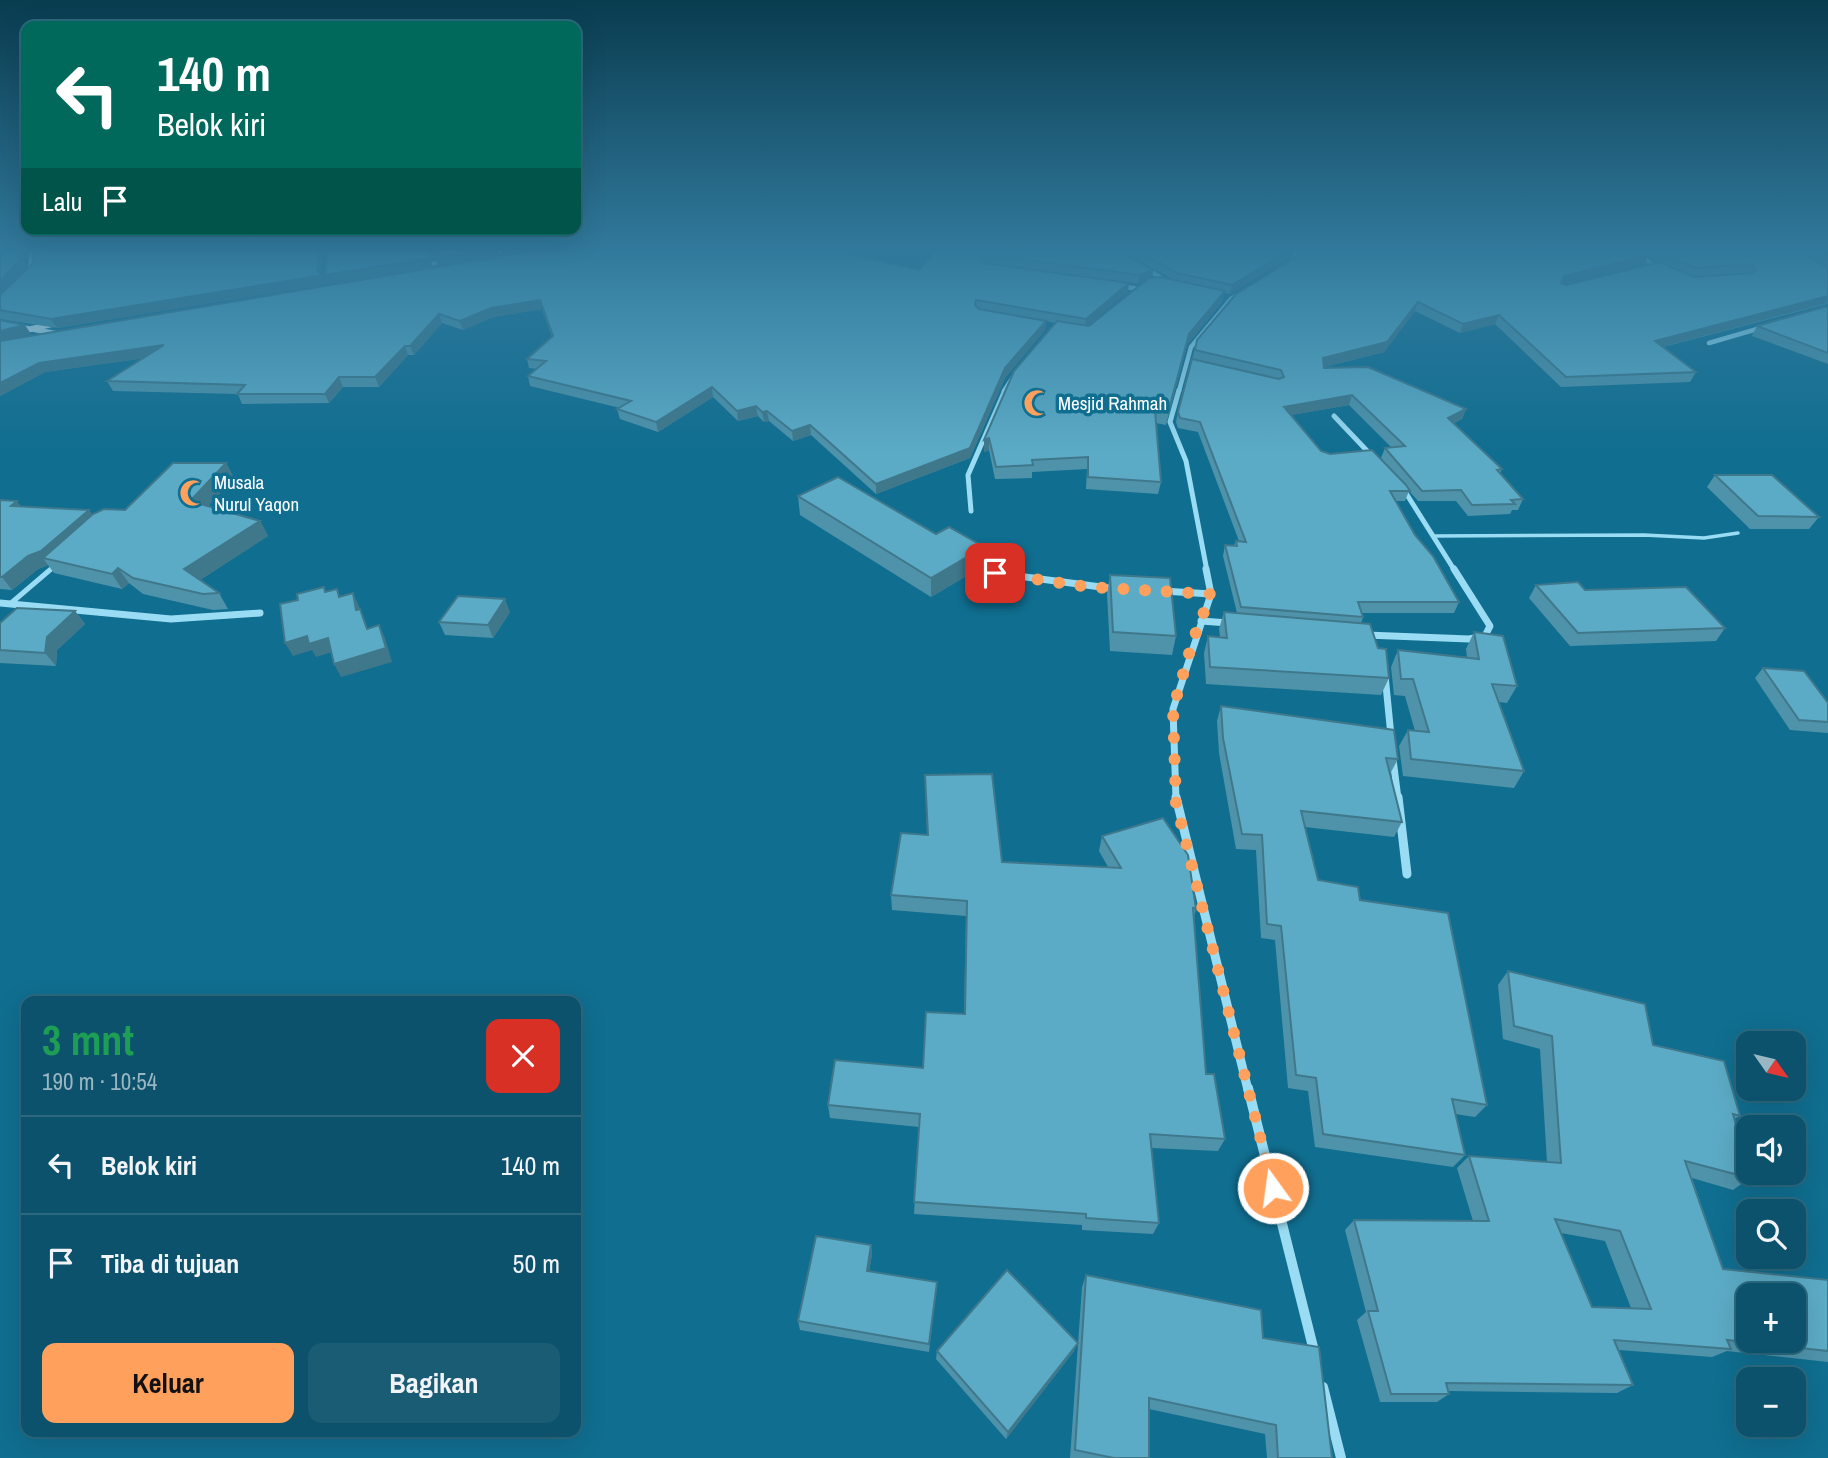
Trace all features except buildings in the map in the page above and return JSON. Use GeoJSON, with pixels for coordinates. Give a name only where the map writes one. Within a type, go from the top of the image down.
{"type":"FeatureCollection","features":[{"type":"Feature","properties":{"kind":"main road"},"geometry":{"type":"LineString","coordinates":[[0,336],[74,320]]}},
{"type":"Feature","properties":{"kind":"main road"},"geometry":{"type":"LineString","coordinates":[[0,323],[57,334]]}},
{"type":"Feature","properties":{"kind":"main road"},"geometry":{"type":"LineString","coordinates":[[0,347],[70,332]]}},
{"type":"Feature","properties":{"kind":"street"},"geometry":{"type":"LineString","coordinates":[[1216,317],[1191,347],[1170,422],[1186,461],[1211,594],[1173,709],[1176,803],[1317,1364]]}},
{"type":"Feature","properties":{"kind":"street"},"geometry":{"type":"LineString","coordinates":[[1709,343],[1775,323]]}},
{"type":"Feature","properties":{"kind":"street"},"geometry":{"type":"LineString","coordinates":[[1187,363],[1200,366]]}},
{"type":"Feature","properties":{"kind":"street"},"geometry":{"type":"LineString","coordinates":[[971,511],[968,475],[1009,380],[1018,370]]}},
{"type":"Feature","properties":{"kind":"street"},"geometry":{"type":"LineString","coordinates":[[1334,416],[1379,464]]}},
{"type":"Feature","properties":{"kind":"street"},"geometry":{"type":"LineString","coordinates":[[1355,634],[1485,636],[1490,626],[1434,536],[1397,483]]}},
{"type":"Feature","properties":{"kind":"street"},"geometry":{"type":"LineString","coordinates":[[995,573],[1126,589]]}},
{"type":"Feature","properties":{"kind":"street"},"geometry":{"type":"LineString","coordinates":[[1150,591],[1211,594]]}},
{"type":"Feature","properties":{"kind":"street"},"geometry":{"type":"LineString","coordinates":[[0,603],[171,619],[260,613]]}},
{"type":"Feature","properties":{"kind":"street"},"geometry":{"type":"LineString","coordinates":[[1201,621],[1239,624]]}},
{"type":"Feature","properties":{"kind":"street"},"geometry":{"type":"LineString","coordinates":[[1381,636],[1382,648]]}},
{"type":"Feature","properties":{"kind":"street"},"geometry":{"type":"LineString","coordinates":[[1385,671],[1407,874]]}},
{"type":"Feature","properties":{"kind":"street"},"geometry":{"type":"LineString","coordinates":[[1321,1377],[1341,1458]]}},
{"type":"Feature","properties":{"kind":"lane"},"geometry":{"type":"LineString","coordinates":[[1434,536],[1644,535],[1704,538],[1738,533]]}},
{"type":"Feature","properties":{"kind":"lane"},"geometry":{"type":"LineString","coordinates":[[10,604],[61,561]]}},
{"type":"Feature","properties":{"kind":"place","name":"Mesjid Rahmah"},"geometry":{"type":"Point","coordinates":[1037,403]}},
{"type":"Feature","properties":{"kind":"place","name":"Musala Nurul Yaqon"},"geometry":{"type":"Point","coordinates":[193,493]}},
{"type":"Feature","properties":{"kind":"route"},"geometry":{"type":"LineString","coordinates":[[995,573],[1088,587],[1211,594],[1193,640],[1173,709],[1176,803],[1273,1188]]}}]}
